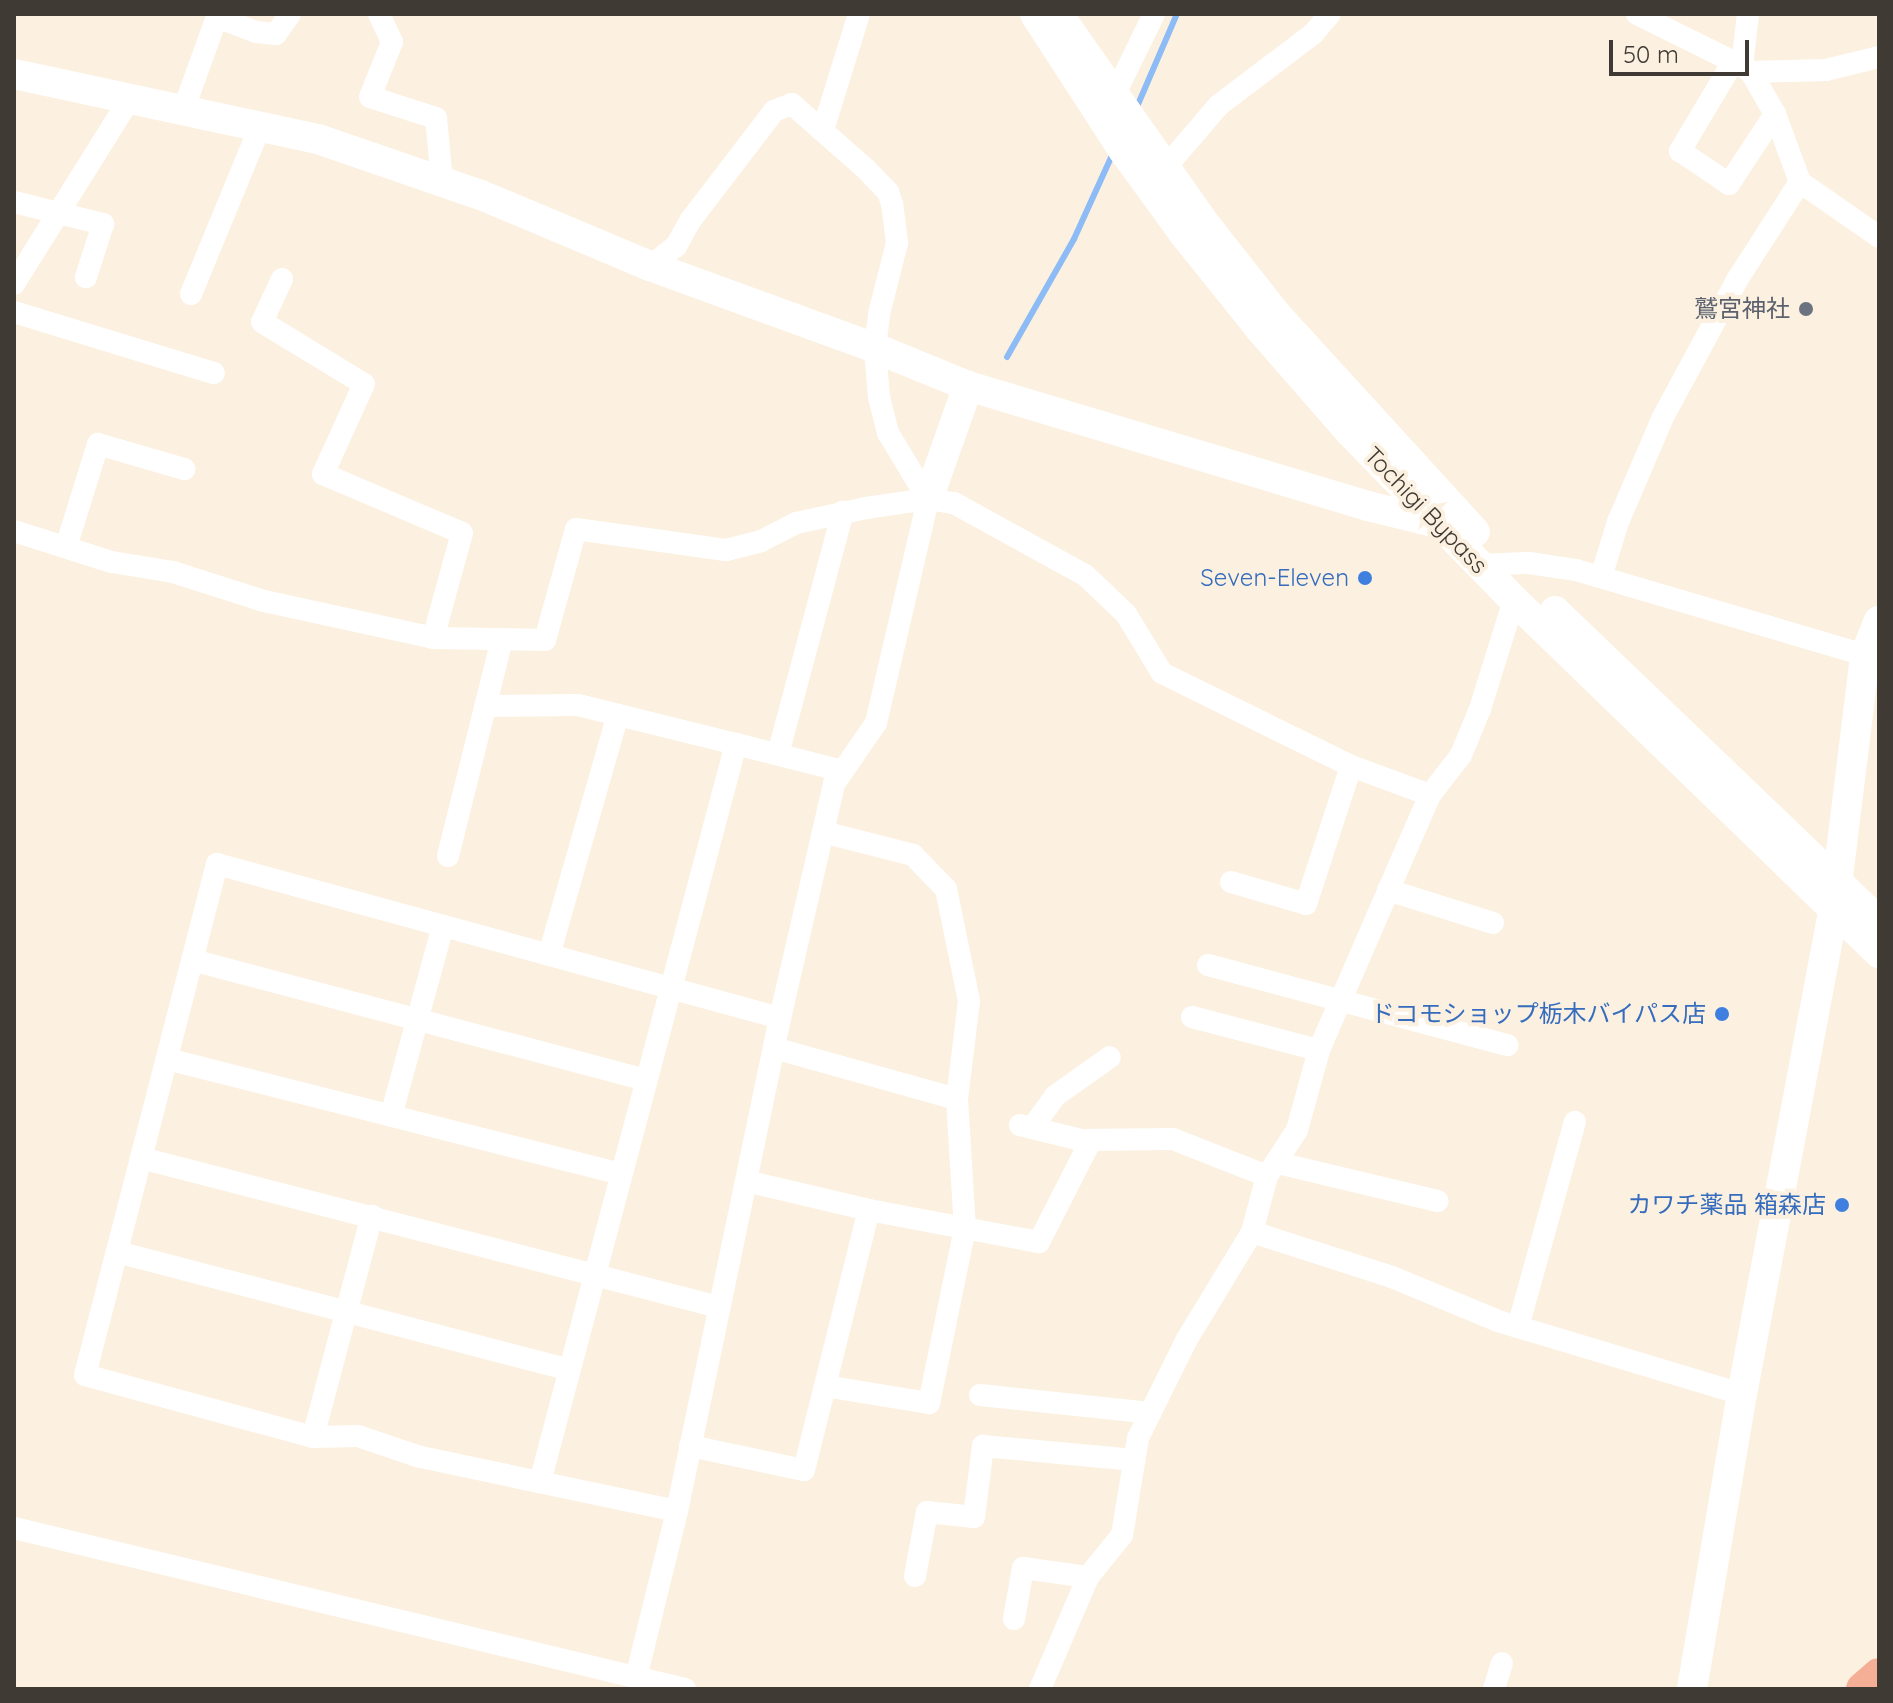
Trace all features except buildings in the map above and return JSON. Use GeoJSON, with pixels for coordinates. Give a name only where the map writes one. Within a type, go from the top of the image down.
{"type":"FeatureCollection","features":[{"type":"Feature","properties":{"kind":"main road"},"geometry":{"type":"LineString","coordinates":[[1863,1689],[1879,1675]]}},
{"type":"Feature","properties":{"kind":"street"},"geometry":{"type":"LineString","coordinates":[[184,108],[217,17],[256,32],[276,34],[290,14]]}},
{"type":"Feature","properties":{"kind":"street"},"geometry":{"type":"LineString","coordinates":[[379,14],[392,42],[370,97],[436,118],[442,182]]}},
{"type":"Feature","properties":{"kind":"street"},"geometry":{"type":"LineString","coordinates":[[823,130],[859,14]]}},
{"type":"Feature","properties":{"kind":"street","name":"Tochigi Bypass"},"geometry":{"type":"LineString","coordinates":[[1035,14],[1123,150],[1260,329],[1433,520],[1493,565],[1836,896],[1879,953]]}},
{"type":"Feature","properties":{"kind":"street","name":"Tochigi Bypass"},"geometry":{"type":"LineString","coordinates":[[1058,14],[1165,168],[1276,314],[1474,532],[1514,600],[1836,896],[1879,922]]}},
{"type":"Feature","properties":{"kind":"street"},"geometry":{"type":"LineString","coordinates":[[1114,96],[1154,14]]}},
{"type":"Feature","properties":{"kind":"street"},"geometry":{"type":"LineString","coordinates":[[1165,168],[1219,105],[1313,34],[1330,14]]}},
{"type":"Feature","properties":{"kind":"street"},"geometry":{"type":"LineString","coordinates":[[1637,14],[1742,67],[1826,70],[1879,57]]}},
{"type":"Feature","properties":{"kind":"street"},"geometry":{"type":"LineString","coordinates":[[1748,14],[1742,67],[1680,151],[1729,184],[1775,114]]}},
{"type":"Feature","properties":{"kind":"street"},"geometry":{"type":"LineString","coordinates":[[1742,67],[1775,114],[1800,182],[1876,228]]}},
{"type":"Feature","properties":{"kind":"street"},"geometry":{"type":"LineString","coordinates":[[14,74],[318,139],[481,195],[650,266],[875,348],[968,386],[1368,506],[1474,532]]}},
{"type":"Feature","properties":{"kind":"street"},"geometry":{"type":"LineString","coordinates":[[14,284],[131,97]]}},
{"type":"Feature","properties":{"kind":"street"},"geometry":{"type":"LineString","coordinates":[[650,266],[676,246],[690,221],[774,111],[792,104],[888,192],[897,243],[879,314],[875,348],[879,398],[888,433],[928,499]]}},
{"type":"Feature","properties":{"kind":"street"},"geometry":{"type":"LineString","coordinates":[[191,294],[260,127]]}},
{"type":"Feature","properties":{"kind":"street"},"geometry":{"type":"LineString","coordinates":[[1601,577],[1618,522],[1663,417],[1737,280],[1800,182]]}},
{"type":"Feature","properties":{"kind":"street"},"geometry":{"type":"LineString","coordinates":[[14,202],[103,224],[86,277]]}},
{"type":"Feature","properties":{"kind":"street"},"geometry":{"type":"LineString","coordinates":[[282,279],[262,322],[364,384],[323,474],[462,533],[433,638]]}},
{"type":"Feature","properties":{"kind":"street"},"geometry":{"type":"LineString","coordinates":[[14,312],[214,373]]}},
{"type":"Feature","properties":{"kind":"street"},"geometry":{"type":"LineString","coordinates":[[636,1678],[677,1511],[780,1018],[834,784],[876,723],[928,499],[968,386]]}},
{"type":"Feature","properties":{"kind":"street"},"geometry":{"type":"LineString","coordinates":[[66,547],[98,444],[184,469]]}},
{"type":"Feature","properties":{"kind":"street"},"geometry":{"type":"LineString","coordinates":[[14,531],[112,562],[173,572],[264,601],[433,638],[545,640],[576,529],[726,550],[761,541],[796,523],[843,512],[928,499],[954,503],[1085,575],[1126,614],[1162,673],[1351,766],[1430,795]]}},
{"type":"Feature","properties":{"kind":"street"},"geometry":{"type":"LineString","coordinates":[[778,754],[843,512]]}},
{"type":"Feature","properties":{"kind":"street"},"geometry":{"type":"LineString","coordinates":[[1493,565],[1553,565],[1872,657]]}},
{"type":"Feature","properties":{"kind":"street"},"geometry":{"type":"LineString","coordinates":[[1040,1689],[1088,1577],[1122,1535],[1138,1438],[1187,1339],[1252,1232],[1272,1170],[1297,1130],[1319,1050],[1343,1001],[1388,890],[1430,795],[1461,755],[1480,709],[1514,600]]}},
{"type":"Feature","properties":{"kind":"street"},"geometry":{"type":"LineString","coordinates":[[1692,1689],[1742,1394],[1836,896],[1879,621]]}},
{"type":"Feature","properties":{"kind":"street"},"geometry":{"type":"LineString","coordinates":[[448,856],[502,640]]}},
{"type":"Feature","properties":{"kind":"street"},"geometry":{"type":"LineString","coordinates":[[485,706],[578,705],[843,771]]}},
{"type":"Feature","properties":{"kind":"street"},"geometry":{"type":"LineString","coordinates":[[549,955],[618,715]]}},
{"type":"Feature","properties":{"kind":"street"},"geometry":{"type":"LineString","coordinates":[[540,1482],[736,744]]}},
{"type":"Feature","properties":{"kind":"street"},"geometry":{"type":"LineString","coordinates":[[1231,882],[1306,904],[1351,766]]}},
{"type":"Feature","properties":{"kind":"street"},"geometry":{"type":"LineString","coordinates":[[823,832],[913,855],[946,889],[969,1001],[957,1099],[965,1228],[929,1403],[825,1386]]}},
{"type":"Feature","properties":{"kind":"street"},"geometry":{"type":"LineString","coordinates":[[677,1511],[420,1457],[358,1436],[313,1437],[85,1375],[217,864],[780,1018]]}},
{"type":"Feature","properties":{"kind":"street"},"geometry":{"type":"LineString","coordinates":[[1388,890],[1493,923]]}},
{"type":"Feature","properties":{"kind":"street"},"geometry":{"type":"LineString","coordinates":[[391,1116],[443,926]]}},
{"type":"Feature","properties":{"kind":"street"},"geometry":{"type":"LineString","coordinates":[[192,960],[645,1080]]}},
{"type":"Feature","properties":{"kind":"street"},"geometry":{"type":"LineString","coordinates":[[1208,965],[1507,1045]]}},
{"type":"Feature","properties":{"kind":"street"},"geometry":{"type":"LineString","coordinates":[[1192,1017],[1319,1050]]}},
{"type":"Feature","properties":{"kind":"street"},"geometry":{"type":"LineString","coordinates":[[774,1048],[957,1099]]}},
{"type":"Feature","properties":{"kind":"street"},"geometry":{"type":"LineString","coordinates":[[1110,1057],[1055,1096],[1026,1126],[1091,1140],[1173,1139],[1272,1170],[1438,1201]]}},
{"type":"Feature","properties":{"kind":"street"},"geometry":{"type":"LineString","coordinates":[[167,1059],[620,1174]]}},
{"type":"Feature","properties":{"kind":"street"},"geometry":{"type":"LineString","coordinates":[[1518,1327],[1575,1122]]}},
{"type":"Feature","properties":{"kind":"street"},"geometry":{"type":"LineString","coordinates":[[746,1181],[869,1210],[1039,1242],[1091,1140]]}},
{"type":"Feature","properties":{"kind":"street"},"geometry":{"type":"LineString","coordinates":[[141,1158],[595,1272],[719,1307]]}},
{"type":"Feature","properties":{"kind":"street"},"geometry":{"type":"LineString","coordinates":[[690,1446],[804,1470],[869,1210]]}},
{"type":"Feature","properties":{"kind":"street"},"geometry":{"type":"LineString","coordinates":[[313,1437],[372,1216]]}},
{"type":"Feature","properties":{"kind":"street"},"geometry":{"type":"LineString","coordinates":[[1252,1232],[1392,1277],[1518,1327],[1742,1394]]}},
{"type":"Feature","properties":{"kind":"street"},"geometry":{"type":"LineString","coordinates":[[117,1252],[569,1370]]}},
{"type":"Feature","properties":{"kind":"street"},"geometry":{"type":"LineString","coordinates":[[980,1395],[1150,1413]]}},
{"type":"Feature","properties":{"kind":"street"},"geometry":{"type":"LineString","coordinates":[[915,1576],[927,1512],[974,1517],[983,1446],[1134,1460]]}},
{"type":"Feature","properties":{"kind":"street"},"geometry":{"type":"LineString","coordinates":[[16,1533],[685,1689]]}},
{"type":"Feature","properties":{"kind":"street"},"geometry":{"type":"LineString","coordinates":[[1014,1619],[1023,1568],[1088,1577]]}},
{"type":"Feature","properties":{"kind":"street"},"geometry":{"type":"LineString","coordinates":[[1494,1689],[1502,1663]]}},
{"type":"Feature","properties":{"kind":"waterway"},"geometry":{"type":"LineString","coordinates":[[1136,109],[1177,14]]}},
{"type":"Feature","properties":{"kind":"waterway"},"geometry":{"type":"LineString","coordinates":[[1007,357],[1074,239],[1114,151]]}},
{"type":"Feature","properties":{"kind":"place","name":"鷲宮神社"},"geometry":{"type":"Point","coordinates":[1806,309]}},
{"type":"Feature","properties":{"kind":"place","name":"Seven-Eleven"},"geometry":{"type":"Point","coordinates":[1365,578]}},
{"type":"Feature","properties":{"kind":"place","name":"ドコモショップ栃木バイパス店"},"geometry":{"type":"Point","coordinates":[1722,1014]}},
{"type":"Feature","properties":{"kind":"place","name":"カワチ薬品 箱森店"},"geometry":{"type":"Point","coordinates":[1842,1205]}}]}
